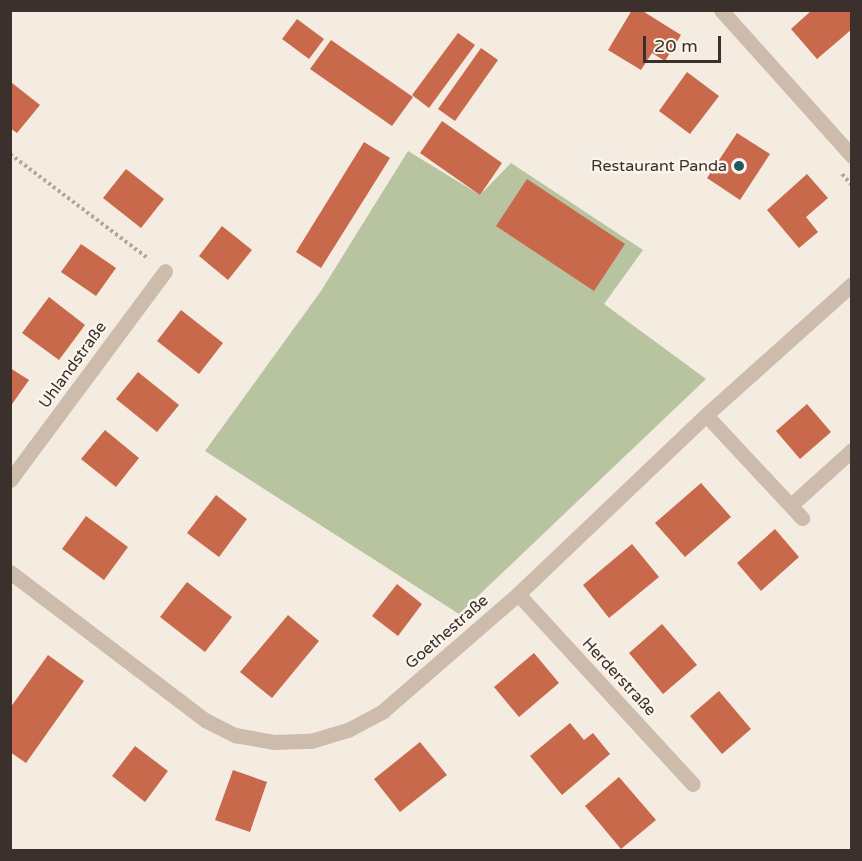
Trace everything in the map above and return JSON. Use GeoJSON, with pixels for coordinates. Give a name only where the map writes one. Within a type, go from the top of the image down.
{"type":"FeatureCollection","features":[{"type":"Feature","properties":{"kind":"street"},"geometry":{"type":"LineString","coordinates":[[721,10],[852,156]]}},
{"type":"Feature","properties":{"kind":"street","name":"Uhlandstraße"},"geometry":{"type":"LineString","coordinates":[[10,480],[165,271]]}},
{"type":"Feature","properties":{"kind":"street","name":"Goethestraße"},"geometry":{"type":"LineString","coordinates":[[10,572],[205,720],[235,735],[273,742],[310,741],[348,730],[383,711],[518,594],[706,415],[852,284]]}},
{"type":"Feature","properties":{"kind":"street"},"geometry":{"type":"LineString","coordinates":[[706,415],[802,518]]}},
{"type":"Feature","properties":{"kind":"street"},"geometry":{"type":"LineString","coordinates":[[791,505],[852,450]]}},
{"type":"Feature","properties":{"kind":"street","name":"Herderstraße"},"geometry":{"type":"LineString","coordinates":[[518,594],[693,784]]}},
{"type":"Feature","properties":{"kind":"path"},"geometry":{"type":"LineString","coordinates":[[10,154],[165,271]]}},
{"type":"Feature","properties":{"kind":"green space"},"geometry":{"type":"Polygon","coordinates":[[[408,151],[480,195],[511,163],[643,250],[604,304],[706,379],[459,614],[205,451],[321,291],[408,151]]]}},
{"type":"Feature","properties":{"kind":"building"},"geometry":{"type":"Polygon","coordinates":[[[632,10],[641,10],[681,35],[665,61],[652,53],[641,70],[608,50],[632,10]]]}},
{"type":"Feature","properties":{"kind":"building"},"geometry":{"type":"Polygon","coordinates":[[[812,10],[852,10],[852,29],[817,59],[791,29],[812,10]]]}},
{"type":"Feature","properties":{"kind":"building"},"geometry":{"type":"Polygon","coordinates":[[[297,19],[324,39],[309,59],[282,39],[297,19]]]}},
{"type":"Feature","properties":{"kind":"building"},"geometry":{"type":"Polygon","coordinates":[[[458,33],[475,45],[429,108],[412,95],[458,33]]]}},
{"type":"Feature","properties":{"kind":"building"},"geometry":{"type":"Polygon","coordinates":[[[331,40],[413,97],[392,126],[310,69],[331,40]]]}},
{"type":"Feature","properties":{"kind":"building"},"geometry":{"type":"Polygon","coordinates":[[[481,48],[498,60],[455,121],[438,109],[481,48]]]}},
{"type":"Feature","properties":{"kind":"building"},"geometry":{"type":"Polygon","coordinates":[[[687,72],[719,96],[690,134],[659,111],[687,72]]]}},
{"type":"Feature","properties":{"kind":"building"},"geometry":{"type":"Polygon","coordinates":[[[12,83],[40,105],[17,133],[10,128],[12,83]]]}},
{"type":"Feature","properties":{"kind":"building"},"geometry":{"type":"Polygon","coordinates":[[[442,121],[502,163],[480,195],[420,153],[442,121]]]}},
{"type":"Feature","properties":{"kind":"building","name":"Restaurant Panda"},"geometry":{"type":"Polygon","coordinates":[[[737,133],[770,154],[740,200],[707,178],[737,133]]]}},
{"type":"Feature","properties":{"kind":"building"},"geometry":{"type":"Polygon","coordinates":[[[364,142],[390,158],[321,268],[296,252],[364,142]]]}},
{"type":"Feature","properties":{"kind":"building"},"geometry":{"type":"Polygon","coordinates":[[[126,169],[164,199],[141,228],[103,198],[126,169]]]}},
{"type":"Feature","properties":{"kind":"building"},"geometry":{"type":"Polygon","coordinates":[[[807,174],[828,198],[806,217],[818,232],[799,248],[767,210],[807,174]]]}},
{"type":"Feature","properties":{"kind":"building"},"geometry":{"type":"Polygon","coordinates":[[[527,179],[625,244],[594,291],[496,226],[527,179]]]}},
{"type":"Feature","properties":{"kind":"building"},"geometry":{"type":"Polygon","coordinates":[[[222,226],[252,250],[228,280],[199,256],[222,226]]]}},
{"type":"Feature","properties":{"kind":"building"},"geometry":{"type":"Polygon","coordinates":[[[81,244],[116,268],[96,296],[61,272],[81,244]]]}},
{"type":"Feature","properties":{"kind":"building"},"geometry":{"type":"Polygon","coordinates":[[[49,297],[85,325],[59,360],[22,333],[49,297]]]}},
{"type":"Feature","properties":{"kind":"building"},"geometry":{"type":"Polygon","coordinates":[[[181,310],[223,343],[199,374],[157,341],[181,310]]]}},
{"type":"Feature","properties":{"kind":"building"},"geometry":{"type":"Polygon","coordinates":[[[10,368],[29,380],[10,407],[10,368]]]}},
{"type":"Feature","properties":{"kind":"building"},"geometry":{"type":"Polygon","coordinates":[[[138,372],[179,405],[157,432],[116,399],[138,372]]]}},
{"type":"Feature","properties":{"kind":"building"},"geometry":{"type":"Polygon","coordinates":[[[807,404],[831,432],[800,459],[776,431],[807,404]]]}},
{"type":"Feature","properties":{"kind":"building"},"geometry":{"type":"Polygon","coordinates":[[[105,430],[139,458],[116,487],[81,459],[105,430]]]}},
{"type":"Feature","properties":{"kind":"building"},"geometry":{"type":"Polygon","coordinates":[[[701,483],[731,517],[685,557],[655,523],[701,483]]]}},
{"type":"Feature","properties":{"kind":"building"},"geometry":{"type":"Polygon","coordinates":[[[216,495],[247,519],[219,557],[187,533],[216,495]]]}},
{"type":"Feature","properties":{"kind":"building"},"geometry":{"type":"Polygon","coordinates":[[[86,516],[128,547],[104,580],[62,549],[86,516]]]}},
{"type":"Feature","properties":{"kind":"building"},"geometry":{"type":"Polygon","coordinates":[[[775,529],[799,557],[761,591],[737,563],[775,529]]]}},
{"type":"Feature","properties":{"kind":"building"},"geometry":{"type":"Polygon","coordinates":[[[632,544],[659,577],[609,618],[583,585],[632,544]]]}},
{"type":"Feature","properties":{"kind":"building"},"geometry":{"type":"Polygon","coordinates":[[[187,582],[232,617],[205,652],[160,617],[187,582]]]}},
{"type":"Feature","properties":{"kind":"building"},"geometry":{"type":"Polygon","coordinates":[[[397,584],[422,604],[398,636],[372,616],[397,584]]]}},
{"type":"Feature","properties":{"kind":"building"},"geometry":{"type":"Polygon","coordinates":[[[288,615],[319,641],[272,698],[240,672],[288,615]]]}},
{"type":"Feature","properties":{"kind":"building"},"geometry":{"type":"Polygon","coordinates":[[[662,624],[697,665],[663,694],[629,653],[662,624]]]}},
{"type":"Feature","properties":{"kind":"building"},"geometry":{"type":"Polygon","coordinates":[[[534,653],[559,683],[519,717],[494,687],[534,653]]]}},
{"type":"Feature","properties":{"kind":"building"},"geometry":{"type":"Polygon","coordinates":[[[48,655],[84,681],[26,763],[10,752],[10,708],[48,655]]]}},
{"type":"Feature","properties":{"kind":"building"},"geometry":{"type":"Polygon","coordinates":[[[719,691],[751,729],[722,754],[690,716],[719,691]]]}},
{"type":"Feature","properties":{"kind":"building"},"geometry":{"type":"Polygon","coordinates":[[[570,723],[584,740],[593,733],[610,754],[562,795],[530,756],[570,723]]]}},
{"type":"Feature","properties":{"kind":"building"},"geometry":{"type":"Polygon","coordinates":[[[420,742],[447,775],[400,812],[374,779],[420,742]]]}},
{"type":"Feature","properties":{"kind":"building"},"geometry":{"type":"Polygon","coordinates":[[[135,746],[168,771],[145,802],[112,776],[135,746]]]}},
{"type":"Feature","properties":{"kind":"building"},"geometry":{"type":"Polygon","coordinates":[[[233,770],[267,782],[250,832],[215,820],[233,770]]]}},
{"type":"Feature","properties":{"kind":"building"},"geometry":{"type":"Polygon","coordinates":[[[619,777],[656,820],[621,849],[585,806],[619,777]]]}},
{"type":"Feature","properties":{"kind":"place","name":"Restaurant Panda"},"geometry":{"type":"Point","coordinates":[739,166]}}]}
